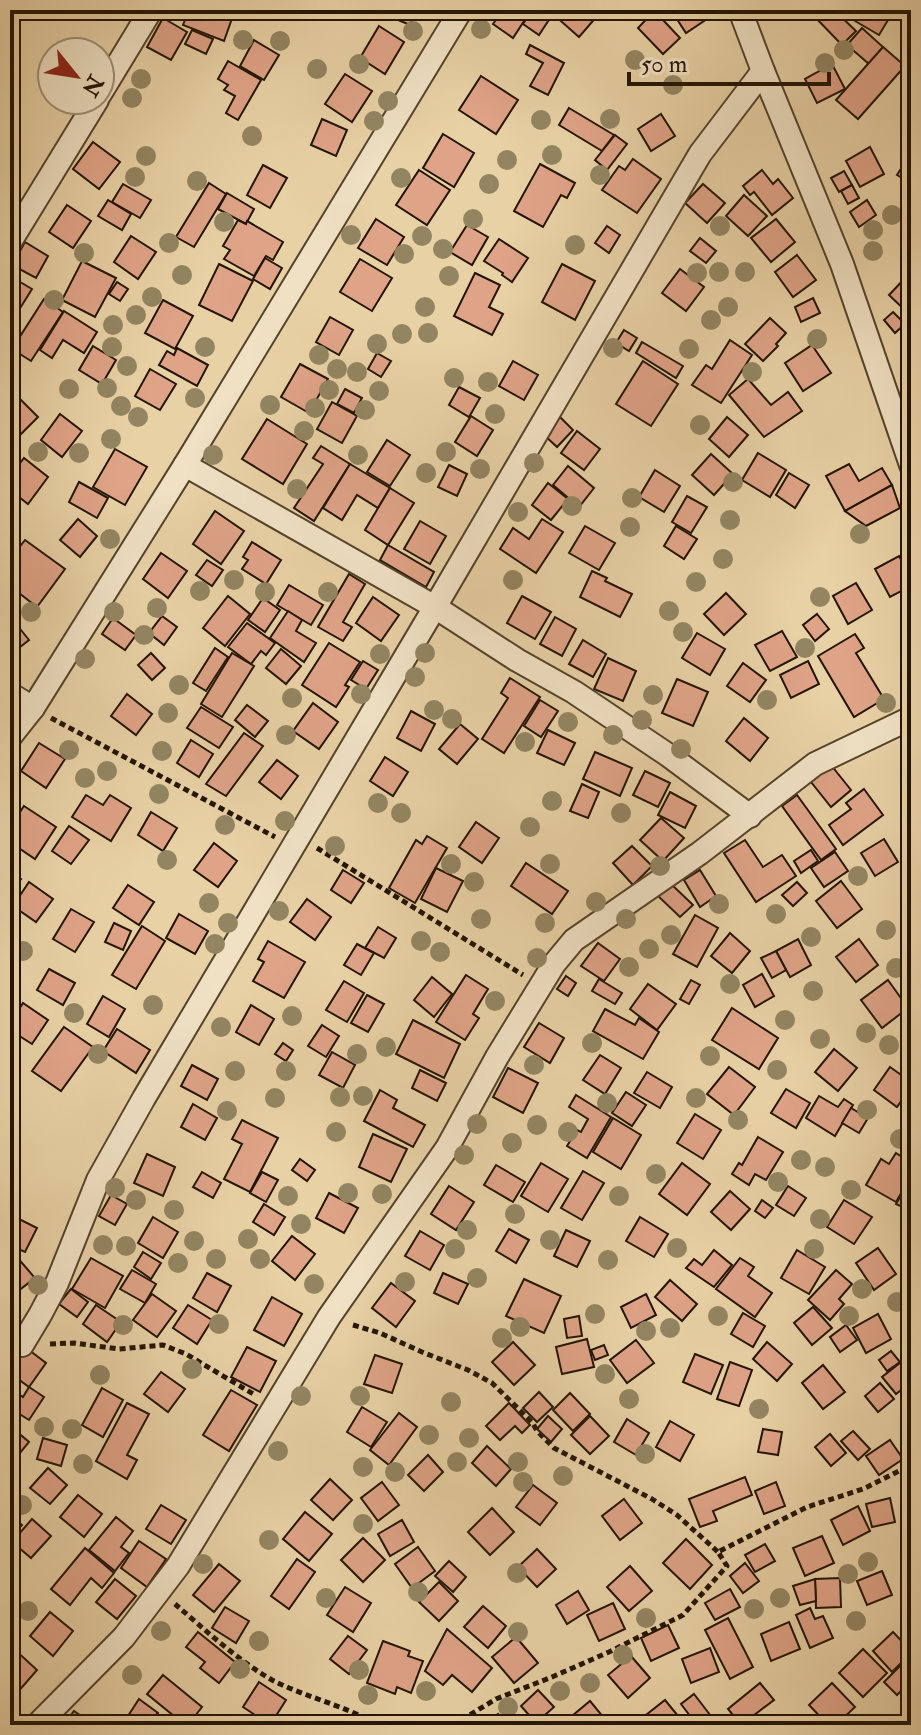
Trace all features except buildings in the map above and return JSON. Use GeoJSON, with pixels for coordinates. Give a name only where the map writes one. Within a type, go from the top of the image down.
{"type":"FeatureCollection","features":[{"type":"Feature","properties":{"kind":"street"},"geometry":{"type":"LineString","coordinates":[[116,68],[151,10]]}},
{"type":"Feature","properties":{"kind":"street"},"geometry":{"type":"LineString","coordinates":[[10,737],[33,708],[185,465],[461,10]]}},
{"type":"Feature","properties":{"kind":"street"},"geometry":{"type":"LineString","coordinates":[[740,10],[842,264],[911,465]]}},
{"type":"Feature","properties":{"kind":"street"},"geometry":{"type":"LineString","coordinates":[[22,1345],[57,1283],[98,1180],[144,1098],[700,154],[763,71]]}},
{"type":"Feature","properties":{"kind":"street"},"geometry":{"type":"LineString","coordinates":[[10,242],[87,116]]}},
{"type":"Feature","properties":{"kind":"street"},"geometry":{"type":"LineString","coordinates":[[185,465],[435,607],[586,700],[668,755],[750,816]]}},
{"type":"Feature","properties":{"kind":"street"},"geometry":{"type":"LineString","coordinates":[[10,694],[33,708]]}},
{"type":"Feature","properties":{"kind":"street"},"geometry":{"type":"LineString","coordinates":[[37,1725],[124,1637],[178,1566],[329,1317],[447,1148],[497,1057],[554,964],[574,940],[750,816],[815,764],[911,718]]}},
{"type":"Feature","properties":{"kind":"path"},"geometry":{"type":"LineString","coordinates":[[33,708],[296,842],[541,986]]}},
{"type":"Feature","properties":{"kind":"path"},"geometry":{"type":"LineString","coordinates":[[329,1317],[380,1333],[492,1383],[554,1448],[677,1515],[718,1552],[727,1566],[683,1615],[595,1658],[496,1699],[453,1725]]}},
{"type":"Feature","properties":{"kind":"path"},"geometry":{"type":"LineString","coordinates":[[22,1345],[74,1343],[119,1349],[163,1345],[186,1354],[274,1407]]}},
{"type":"Feature","properties":{"kind":"path"},"geometry":{"type":"LineString","coordinates":[[718,1552],[807,1507],[863,1489],[911,1465]]}},
{"type":"Feature","properties":{"kind":"path"},"geometry":{"type":"LineString","coordinates":[[158,1590],[221,1643],[271,1679],[378,1725]]}}]}
